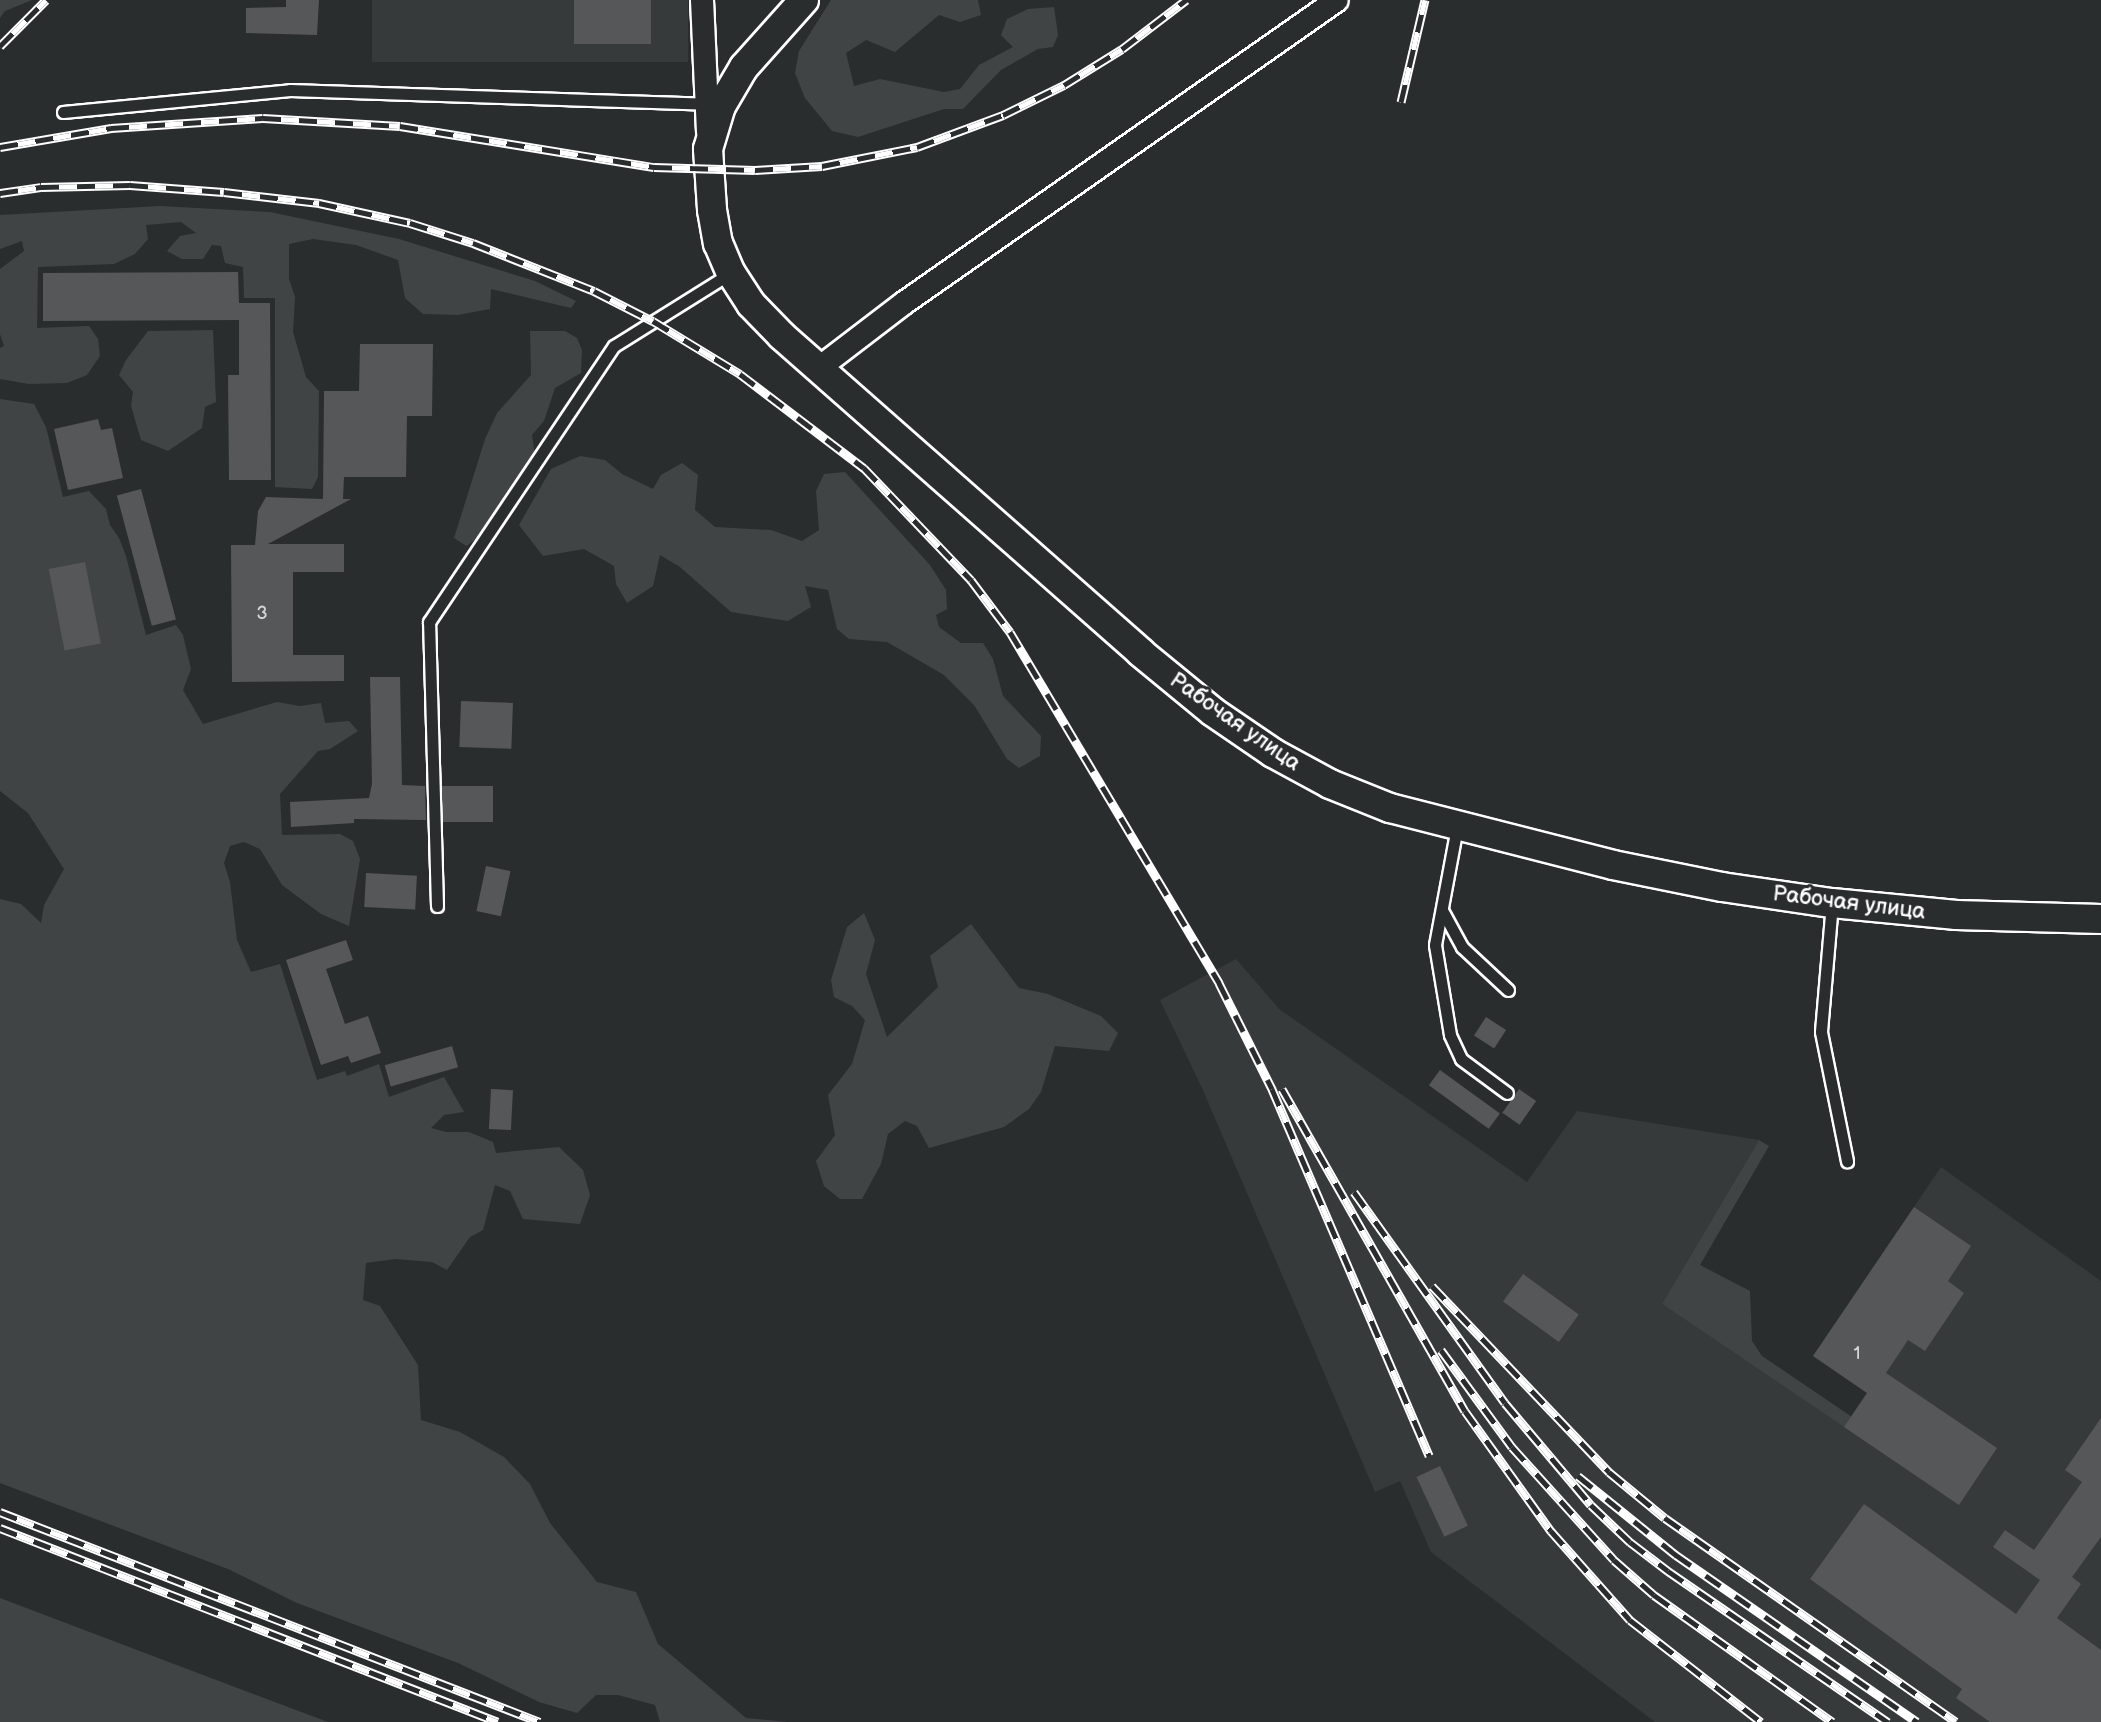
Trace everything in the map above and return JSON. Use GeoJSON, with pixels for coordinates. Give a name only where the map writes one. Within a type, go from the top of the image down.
{"type":"FeatureCollection","features":[{"type":"Feature","properties":{"kind":"street","name":"Рабочая улица"},"geometry":{"type":"LineString","coordinates":[[702,0],[701,45],[712,210],[718,243],[731,273],[751,304],[1140,652],[1213,712],[1273,753],[1330,784],[1390,808],[1644,871],[1832,903],[1956,915],[2101,919]]}},
{"type":"Feature","properties":{"kind":"street","name":"Рабочая улица"},"geometry":{"type":"LineString","coordinates":[[708,149],[721,106],[744,67],[804,0]]}},
{"type":"Feature","properties":{"kind":"street"},"geometry":{"type":"LineString","coordinates":[[819,368],[916,294],[1337,0]]}},
{"type":"Feature","properties":{"kind":"lane"},"geometry":{"type":"LineString","coordinates":[[63,112],[290,90],[707,104]]}},
{"type":"Feature","properties":{"kind":"lane"},"geometry":{"type":"LineString","coordinates":[[437,906],[429,622],[614,346],[731,273]]}},
{"type":"Feature","properties":{"kind":"lane"},"geometry":{"type":"LineString","coordinates":[[1457,827],[1435,945],[1450,1035],[1461,1059],[1507,1093]]}},
{"type":"Feature","properties":{"kind":"lane"},"geometry":{"type":"LineString","coordinates":[[1832,903],[1821,1032],[1847,1161]]}},
{"type":"Feature","properties":{"kind":"lane"},"geometry":{"type":"LineString","coordinates":[[1442,910],[1462,947],[1508,990]]}},
{"type":"Feature","properties":{"kind":"shaded area"},"geometry":{"type":"Polygon","coordinates":[[[0,0],[32,0],[5,11],[0,18],[0,0]]]}},
{"type":"Feature","properties":{"kind":"shaded area"},"geometry":{"type":"Polygon","coordinates":[[[372,0],[688,0],[688,62],[372,62],[372,0]]]}},
{"type":"Feature","properties":{"kind":"shaded area"},"geometry":{"type":"Polygon","coordinates":[[[831,0],[978,0],[981,15],[960,22],[939,15],[895,52],[866,40],[846,53],[854,86],[880,79],[944,92],[960,89],[979,65],[1013,47],[1001,35],[1007,19],[1028,9],[1054,7],[1058,35],[1053,47],[1038,49],[1001,70],[963,109],[944,109],[858,137],[832,131],[805,98],[795,73],[799,51],[831,0]]]}},
{"type":"Feature","properties":{"kind":"shaded area"},"geometry":{"type":"Polygon","coordinates":[[[160,206],[270,212],[399,239],[535,281],[576,301],[571,308],[491,289],[490,309],[458,315],[423,314],[405,298],[398,260],[356,245],[313,239],[289,244],[289,279],[295,297],[293,332],[306,377],[319,391],[318,477],[312,489],[275,487],[275,298],[244,298],[243,267],[225,263],[221,246],[212,245],[203,259],[182,259],[167,251],[180,236],[196,233],[181,222],[146,225],[148,239],[135,254],[114,264],[38,267],[37,328],[89,326],[98,339],[100,356],[87,375],[67,383],[29,384],[0,379],[0,348],[4,346],[0,334],[0,269],[24,251],[22,241],[0,249],[0,215],[160,206]]]}},
{"type":"Feature","properties":{"kind":"shaded area"},"geometry":{"type":"Polygon","coordinates":[[[213,330],[216,402],[205,407],[202,428],[168,451],[141,440],[131,406],[133,392],[119,375],[126,360],[148,331],[213,330]]]}},
{"type":"Feature","properties":{"kind":"shaded area"},"geometry":{"type":"Polygon","coordinates":[[[530,331],[565,331],[577,338],[582,350],[581,373],[555,388],[544,421],[532,435],[535,456],[475,540],[466,546],[454,538],[485,439],[497,413],[531,375],[530,331]]]}},
{"type":"Feature","properties":{"kind":"shaded area"},"geometry":{"type":"Polygon","coordinates":[[[0,399],[34,404],[46,427],[63,497],[89,491],[106,509],[110,525],[126,556],[146,635],[176,625],[183,635],[191,669],[183,690],[203,724],[277,702],[300,706],[321,703],[325,723],[349,721],[358,731],[330,749],[318,751],[280,794],[282,835],[340,834],[353,841],[360,859],[349,926],[321,914],[282,885],[260,849],[244,842],[230,846],[224,863],[230,882],[237,940],[251,972],[280,964],[317,1080],[345,1071],[347,1076],[379,1064],[389,1097],[444,1077],[464,1112],[444,1115],[431,1128],[446,1132],[469,1132],[493,1142],[496,1153],[559,1147],[583,1170],[590,1195],[580,1224],[523,1219],[510,1191],[495,1185],[483,1230],[470,1237],[447,1270],[432,1262],[395,1259],[366,1263],[363,1300],[380,1306],[418,1365],[421,1420],[460,1432],[504,1457],[530,1484],[550,1523],[597,1582],[636,1592],[658,1644],[746,1718],[787,1722],[660,1722],[655,1705],[618,1695],[596,1695],[577,1713],[539,1702],[458,1663],[297,1603],[228,1569],[0,1483],[0,899],[21,904],[41,923],[44,905],[64,869],[28,813],[0,791],[0,399]]]}},
{"type":"Feature","properties":{"kind":"shaded area"},"geometry":{"type":"Polygon","coordinates":[[[580,456],[605,460],[622,474],[653,489],[661,475],[682,463],[698,475],[695,510],[715,527],[771,530],[802,541],[819,530],[816,491],[824,474],[845,472],[930,565],[946,590],[947,609],[936,615],[939,627],[961,643],[983,643],[993,659],[1003,696],[1041,736],[1040,756],[1019,768],[1007,759],[974,705],[944,675],[887,642],[849,639],[837,629],[828,590],[805,586],[811,607],[788,621],[731,612],[680,567],[660,555],[653,586],[627,603],[616,584],[614,566],[584,549],[543,556],[519,525],[551,469],[580,456]]]}},
{"type":"Feature","properties":{"kind":"shaded area"},"geometry":{"type":"Polygon","coordinates":[[[864,913],[875,940],[866,974],[887,1037],[938,987],[930,956],[971,924],[1019,988],[1048,994],[1101,1016],[1118,1033],[1109,1051],[1055,1046],[1041,1092],[1029,1109],[1004,1127],[929,1148],[917,1126],[905,1121],[888,1134],[881,1164],[862,1199],[840,1199],[824,1186],[816,1161],[835,1135],[828,1095],[852,1064],[865,1020],[852,1006],[834,997],[831,980],[847,927],[864,913]]]}},
{"type":"Feature","properties":{"kind":"shaded area"},"geometry":{"type":"Polygon","coordinates":[[[1236,959],[1279,1009],[1527,1182],[1577,1111],[1759,1140],[1662,1304],[1844,1427],[1867,1393],[1813,1356],[1941,1167],[2101,1281],[2101,1722],[1655,1722],[1431,1552],[1400,1481],[1375,1492],[1202,1088],[1160,1000],[1236,959]]]}},
{"type":"Feature","properties":{"kind":"shaded area"},"geometry":{"type":"Polygon","coordinates":[[[1759,1140],[1769,1146],[1700,1265],[1750,1291],[1752,1341],[1762,1356],[1852,1417],[1844,1427],[1662,1304],[1759,1140]]]}},
{"type":"Feature","properties":{"kind":"shaded area"},"geometry":{"type":"Polygon","coordinates":[[[0,1598],[166,1661],[328,1722],[0,1722],[0,1598]]]}},
{"type":"Feature","properties":{"kind":"building"},"geometry":{"type":"Polygon","coordinates":[[[286,0],[319,0],[317,35],[246,33],[246,8],[286,7],[286,0]]]}},
{"type":"Feature","properties":{"kind":"building"},"geometry":{"type":"Polygon","coordinates":[[[574,0],[651,0],[651,44],[574,44],[574,0]]]}},
{"type":"Feature","properties":{"kind":"building"},"geometry":{"type":"Polygon","coordinates":[[[238,272],[239,303],[270,303],[271,480],[229,480],[228,375],[239,375],[239,320],[43,321],[43,273],[238,272]]]}},
{"type":"Feature","properties":{"kind":"building"},"geometry":{"type":"Polygon","coordinates":[[[360,344],[433,344],[432,416],[407,416],[406,477],[344,477],[343,499],[351,499],[268,544],[344,544],[344,572],[293,572],[293,655],[344,655],[344,681],[232,682],[231,545],[255,545],[258,511],[266,497],[323,499],[324,391],[359,391],[360,344]]]}},
{"type":"Feature","properties":{"kind":"building"},"geometry":{"type":"Polygon","coordinates":[[[98,419],[101,430],[112,428],[123,478],[68,490],[54,429],[98,419]]]}},
{"type":"Feature","properties":{"kind":"building"},"geometry":{"type":"Polygon","coordinates":[[[141,489],[176,619],[152,626],[117,495],[141,489]]]}},
{"type":"Feature","properties":{"kind":"building"},"geometry":{"type":"Polygon","coordinates":[[[85,562],[101,643],[65,651],[49,569],[85,562]]]}},
{"type":"Feature","properties":{"kind":"building"},"geometry":{"type":"Polygon","coordinates":[[[370,677],[400,677],[402,785],[425,786],[426,820],[354,819],[354,823],[291,827],[290,802],[369,798],[372,784],[370,677]]]}},
{"type":"Feature","properties":{"kind":"building"},"geometry":{"type":"Polygon","coordinates":[[[461,701],[513,703],[511,749],[459,747],[461,701]]]}},
{"type":"Feature","properties":{"kind":"building"},"geometry":{"type":"Polygon","coordinates":[[[442,786],[493,786],[493,822],[442,822],[442,786]]]}},
{"type":"Feature","properties":{"kind":"building"},"geometry":{"type":"Polygon","coordinates":[[[486,866],[510,871],[501,916],[476,911],[486,866]]]}},
{"type":"Feature","properties":{"kind":"building"},"geometry":{"type":"Polygon","coordinates":[[[366,873],[417,876],[415,910],[364,907],[366,873]]]}},
{"type":"Feature","properties":{"kind":"building"},"geometry":{"type":"Polygon","coordinates":[[[346,940],[353,960],[326,969],[345,1024],[368,1016],[381,1053],[351,1063],[348,1056],[321,1065],[286,960],[346,940]]]}},
{"type":"Feature","properties":{"kind":"building"},"geometry":{"type":"Polygon","coordinates":[[[1486,1017],[1506,1030],[1494,1049],[1474,1035],[1486,1017]]]}},
{"type":"Feature","properties":{"kind":"building"},"geometry":{"type":"Polygon","coordinates":[[[452,1046],[458,1067],[391,1086],[385,1065],[452,1046]]]}},
{"type":"Feature","properties":{"kind":"building"},"geometry":{"type":"Polygon","coordinates":[[[1440,1070],[1500,1113],[1489,1129],[1429,1085],[1440,1070]]]}},
{"type":"Feature","properties":{"kind":"building"},"geometry":{"type":"Polygon","coordinates":[[[491,1089],[513,1090],[511,1130],[489,1129],[491,1089]]]}},
{"type":"Feature","properties":{"kind":"building"},"geometry":{"type":"Polygon","coordinates":[[[1519,1089],[1536,1101],[1520,1125],[1502,1113],[1519,1089]]]}},
{"type":"Feature","properties":{"kind":"building"},"geometry":{"type":"Polygon","coordinates":[[[1914,1207],[1971,1246],[1948,1281],[1964,1293],[1925,1351],[1908,1340],[1886,1373],[1997,1448],[1959,1505],[1844,1427],[1867,1393],[1813,1356],[1914,1207]]]}},
{"type":"Feature","properties":{"kind":"building"},"geometry":{"type":"Polygon","coordinates":[[[1523,1274],[1579,1315],[1559,1342],[1503,1302],[1523,1274]]]}},
{"type":"Feature","properties":{"kind":"building"},"geometry":{"type":"Polygon","coordinates":[[[2101,1418],[2101,1537],[2072,1577],[2081,1584],[2057,1618],[2101,1650],[2101,1722],[1990,1722],[1956,1698],[1962,1689],[1810,1579],[1864,1504],[2016,1614],[2040,1580],[1993,1547],[2005,1530],[2034,1550],[2082,1482],[2065,1470],[2101,1418]]]}},
{"type":"Feature","properties":{"kind":"building"},"geometry":{"type":"Polygon","coordinates":[[[1440,1466],[1468,1526],[1444,1537],[1416,1477],[1440,1466]]]}},
{"type":"Feature","properties":{"kind":"railway"},"geometry":{"type":"LineString","coordinates":[[0,46],[46,0]]}},
{"type":"Feature","properties":{"kind":"railway"},"geometry":{"type":"LineString","coordinates":[[0,147],[111,128],[263,118],[400,126],[654,167],[755,170],[822,166],[917,147],[1003,115],[1064,85],[1122,49],[1186,0]]}},
{"type":"Feature","properties":{"kind":"railway"},"geometry":{"type":"LineString","coordinates":[[1401,102],[1425,0]]}},
{"type":"Feature","properties":{"kind":"railway"},"geometry":{"type":"LineString","coordinates":[[0,193],[41,187],[130,185],[224,192],[319,203],[410,223],[473,243],[594,291],[653,321],[740,374],[864,468],[971,580],[1010,632],[1219,983],[1272,1089],[1429,1456]]}},
{"type":"Feature","properties":{"kind":"railway"},"geometry":{"type":"LineString","coordinates":[[1282,1089],[1465,1411],[1551,1531],[1630,1620],[1761,1722]]}},
{"type":"Feature","properties":{"kind":"railway"},"geometry":{"type":"LineString","coordinates":[[1354,1192],[1505,1403],[1591,1505],[1630,1542],[1668,1571],[1888,1722]]}},
{"type":"Feature","properties":{"kind":"railway"},"geometry":{"type":"LineString","coordinates":[[1432,1286],[1609,1472],[1665,1518],[1956,1722]]}},
{"type":"Feature","properties":{"kind":"railway"},"geometry":{"type":"LineString","coordinates":[[1441,1350],[1512,1447],[1614,1560],[1654,1595],[1833,1722]]}},
{"type":"Feature","properties":{"kind":"railway"},"geometry":{"type":"LineString","coordinates":[[1578,1476],[1676,1555],[1917,1722]]}},
{"type":"Feature","properties":{"kind":"railway"},"geometry":{"type":"LineString","coordinates":[[0,1512],[540,1722]]}},
{"type":"Feature","properties":{"kind":"railway"},"geometry":{"type":"LineString","coordinates":[[0,1528],[498,1722]]}}]}
